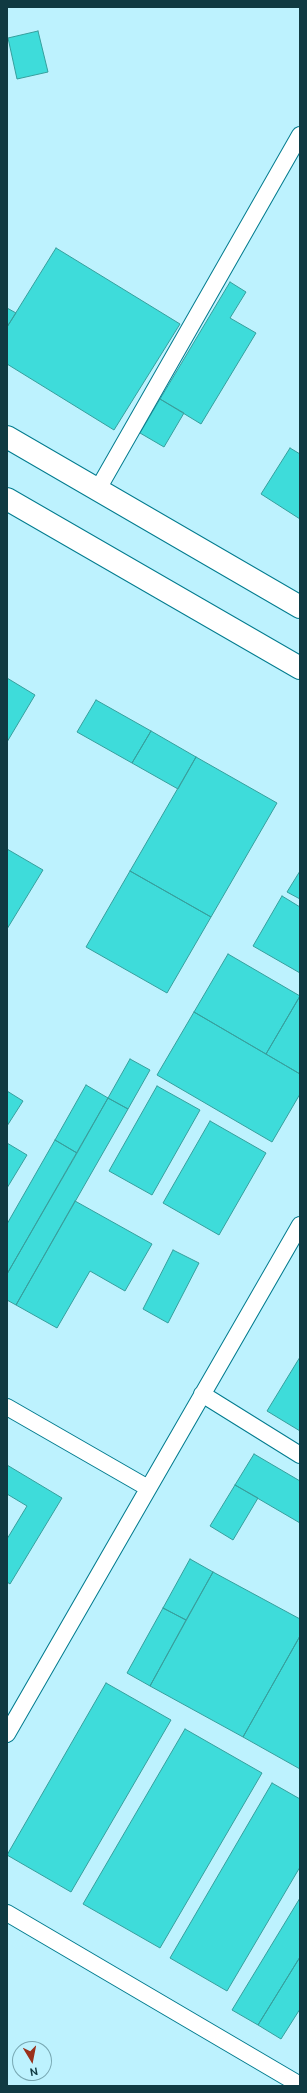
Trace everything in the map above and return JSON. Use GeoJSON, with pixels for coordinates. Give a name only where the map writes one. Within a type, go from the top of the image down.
{"type":"FeatureCollection","features":[{"type":"Feature","properties":{"kind":"main road"},"geometry":{"type":"LineString","coordinates":[[7,436],[300,607]]}},
{"type":"Feature","properties":{"kind":"main road"},"geometry":{"type":"LineString","coordinates":[[9,502],[300,668]]}},
{"type":"Feature","properties":{"kind":"lane"},"geometry":{"type":"LineString","coordinates":[[98,489],[300,134]]}},
{"type":"Feature","properties":{"kind":"lane"},"geometry":{"type":"LineString","coordinates":[[7,1734],[300,1225]]}},
{"type":"Feature","properties":{"kind":"lane"},"geometry":{"type":"LineString","coordinates":[[202,1394],[300,1455]]}},
{"type":"Feature","properties":{"kind":"lane"},"geometry":{"type":"LineString","coordinates":[[7,1407],[148,1488]]}},
{"type":"Feature","properties":{"kind":"lane"},"geometry":{"type":"LineString","coordinates":[[7,1913],[300,2084]]}},
{"type":"Feature","properties":{"kind":"building"},"geometry":{"type":"Polygon","coordinates":[[[38,31],[48,72],[17,79],[8,38],[38,31]]]}},
{"type":"Feature","properties":{"kind":"building"},"geometry":{"type":"Polygon","coordinates":[[[56,248],[180,324],[114,430],[7,364],[7,327],[56,248]]]}},
{"type":"Feature","properties":{"kind":"building"},"geometry":{"type":"Polygon","coordinates":[[[230,282],[246,292],[230,318],[256,333],[201,424],[160,399],[230,282]]]}},
{"type":"Feature","properties":{"kind":"building"},"geometry":{"type":"Polygon","coordinates":[[[7,308],[16,313],[7,327],[7,308]]]}},
{"type":"Feature","properties":{"kind":"building"},"geometry":{"type":"Polygon","coordinates":[[[160,399],[184,413],[164,447],[140,433],[160,399]]]}},
{"type":"Feature","properties":{"kind":"building"},"geometry":{"type":"Polygon","coordinates":[[[290,448],[300,454],[300,519],[261,494],[290,448]]]}},
{"type":"Feature","properties":{"kind":"building"},"geometry":{"type":"Polygon","coordinates":[[[7,678],[35,695],[7,742],[7,678]]]}},
{"type":"Feature","properties":{"kind":"building"},"geometry":{"type":"Polygon","coordinates":[[[96,700],[151,731],[132,763],[77,732],[96,700]]]}},
{"type":"Feature","properties":{"kind":"building"},"geometry":{"type":"Polygon","coordinates":[[[151,731],[196,757],[178,789],[132,763],[151,731]]]}},
{"type":"Feature","properties":{"kind":"building"},"geometry":{"type":"Polygon","coordinates":[[[196,757],[277,803],[211,917],[130,871],[196,757]]]}},
{"type":"Feature","properties":{"kind":"building"},"geometry":{"type":"Polygon","coordinates":[[[7,849],[43,870],[7,929],[7,849]]]}},
{"type":"Feature","properties":{"kind":"building"},"geometry":{"type":"Polygon","coordinates":[[[130,871],[211,917],[167,993],[86,947],[130,871]]]}},
{"type":"Feature","properties":{"kind":"building"},"geometry":{"type":"Polygon","coordinates":[[[300,871],[300,899],[287,892],[300,871]]]}},
{"type":"Feature","properties":{"kind":"building"},"geometry":{"type":"Polygon","coordinates":[[[282,896],[300,907],[300,973],[253,946],[282,896]]]}},
{"type":"Feature","properties":{"kind":"building"},"geometry":{"type":"Polygon","coordinates":[[[228,954],[300,996],[266,1054],[194,1012],[228,954]]]}},
{"type":"Feature","properties":{"kind":"building"},"geometry":{"type":"Polygon","coordinates":[[[300,996],[300,1074],[266,1054],[300,996]]]}},
{"type":"Feature","properties":{"kind":"building"},"geometry":{"type":"Polygon","coordinates":[[[194,1012],[300,1074],[300,1094],[272,1142],[157,1075],[194,1012]]]}},
{"type":"Feature","properties":{"kind":"building"},"geometry":{"type":"Polygon","coordinates":[[[130,1059],[150,1070],[128,1109],[108,1098],[130,1059]]]}},
{"type":"Feature","properties":{"kind":"building"},"geometry":{"type":"Polygon","coordinates":[[[86,1085],[108,1098],[77,1153],[55,1140],[86,1085]]]}},
{"type":"Feature","properties":{"kind":"building"},"geometry":{"type":"Polygon","coordinates":[[[157,1086],[200,1110],[152,1195],[109,1171],[157,1086]]]}},
{"type":"Feature","properties":{"kind":"building"},"geometry":{"type":"Polygon","coordinates":[[[7,1091],[23,1101],[7,1126],[7,1091]]]}},
{"type":"Feature","properties":{"kind":"building"},"geometry":{"type":"Polygon","coordinates":[[[108,1098],[128,1109],[16,1305],[7,1300],[7,1274],[108,1098]]]}},
{"type":"Feature","properties":{"kind":"building"},"geometry":{"type":"Polygon","coordinates":[[[210,1121],[266,1153],[219,1235],[163,1203],[210,1121]]]}},
{"type":"Feature","properties":{"kind":"building"},"geometry":{"type":"Polygon","coordinates":[[[55,1140],[77,1153],[7,1274],[7,1224],[55,1140]]]}},
{"type":"Feature","properties":{"kind":"building"},"geometry":{"type":"Polygon","coordinates":[[[7,1143],[27,1155],[7,1188],[7,1143]]]}},
{"type":"Feature","properties":{"kind":"building"},"geometry":{"type":"Polygon","coordinates":[[[75,1201],[152,1244],[125,1291],[90,1271],[57,1328],[16,1305],[75,1201]]]}},
{"type":"Feature","properties":{"kind":"building"},"geometry":{"type":"Polygon","coordinates":[[[173,1250],[199,1263],[168,1323],[143,1309],[173,1250]]]}},
{"type":"Feature","properties":{"kind":"building"},"geometry":{"type":"Polygon","coordinates":[[[300,1357],[300,1431],[267,1411],[300,1357]]]}},
{"type":"Feature","properties":{"kind":"building"},"geometry":{"type":"Polygon","coordinates":[[[254,1454],[300,1481],[300,1523],[235,1485],[254,1454]]]}},
{"type":"Feature","properties":{"kind":"building"},"geometry":{"type":"Polygon","coordinates":[[[7,1465],[62,1498],[10,1584],[7,1582],[7,1539],[27,1506],[7,1494],[7,1465]]]}},
{"type":"Feature","properties":{"kind":"building"},"geometry":{"type":"Polygon","coordinates":[[[235,1485],[258,1498],[233,1540],[210,1526],[235,1485]]]}},
{"type":"Feature","properties":{"kind":"building"},"geometry":{"type":"Polygon","coordinates":[[[190,1559],[213,1572],[186,1620],[163,1608],[190,1559]]]}},
{"type":"Feature","properties":{"kind":"building"},"geometry":{"type":"Polygon","coordinates":[[[213,1572],[300,1619],[300,1636],[243,1737],[150,1686],[213,1572]]]}},
{"type":"Feature","properties":{"kind":"building"},"geometry":{"type":"Polygon","coordinates":[[[163,1608],[186,1620],[150,1686],[127,1673],[163,1608]]]}},
{"type":"Feature","properties":{"kind":"building"},"geometry":{"type":"Polygon","coordinates":[[[300,1636],[300,1769],[243,1737],[300,1636]]]}},
{"type":"Feature","properties":{"kind":"building"},"geometry":{"type":"Polygon","coordinates":[[[106,1683],[171,1720],[71,1892],[7,1855],[106,1683]]]}},
{"type":"Feature","properties":{"kind":"building"},"geometry":{"type":"Polygon","coordinates":[[[185,1729],[262,1773],[160,1948],[83,1904],[185,1729]]]}},
{"type":"Feature","properties":{"kind":"building"},"geometry":{"type":"Polygon","coordinates":[[[272,1783],[300,1799],[300,1867],[227,1991],[170,1958],[272,1783]]]}},
{"type":"Feature","properties":{"kind":"building"},"geometry":{"type":"Polygon","coordinates":[[[300,1898],[300,1957],[258,2025],[232,2010],[300,1898]]]}},
{"type":"Feature","properties":{"kind":"building"},"geometry":{"type":"Polygon","coordinates":[[[300,1957],[300,2009],[281,2039],[258,2025],[300,1957]]]}}]}
